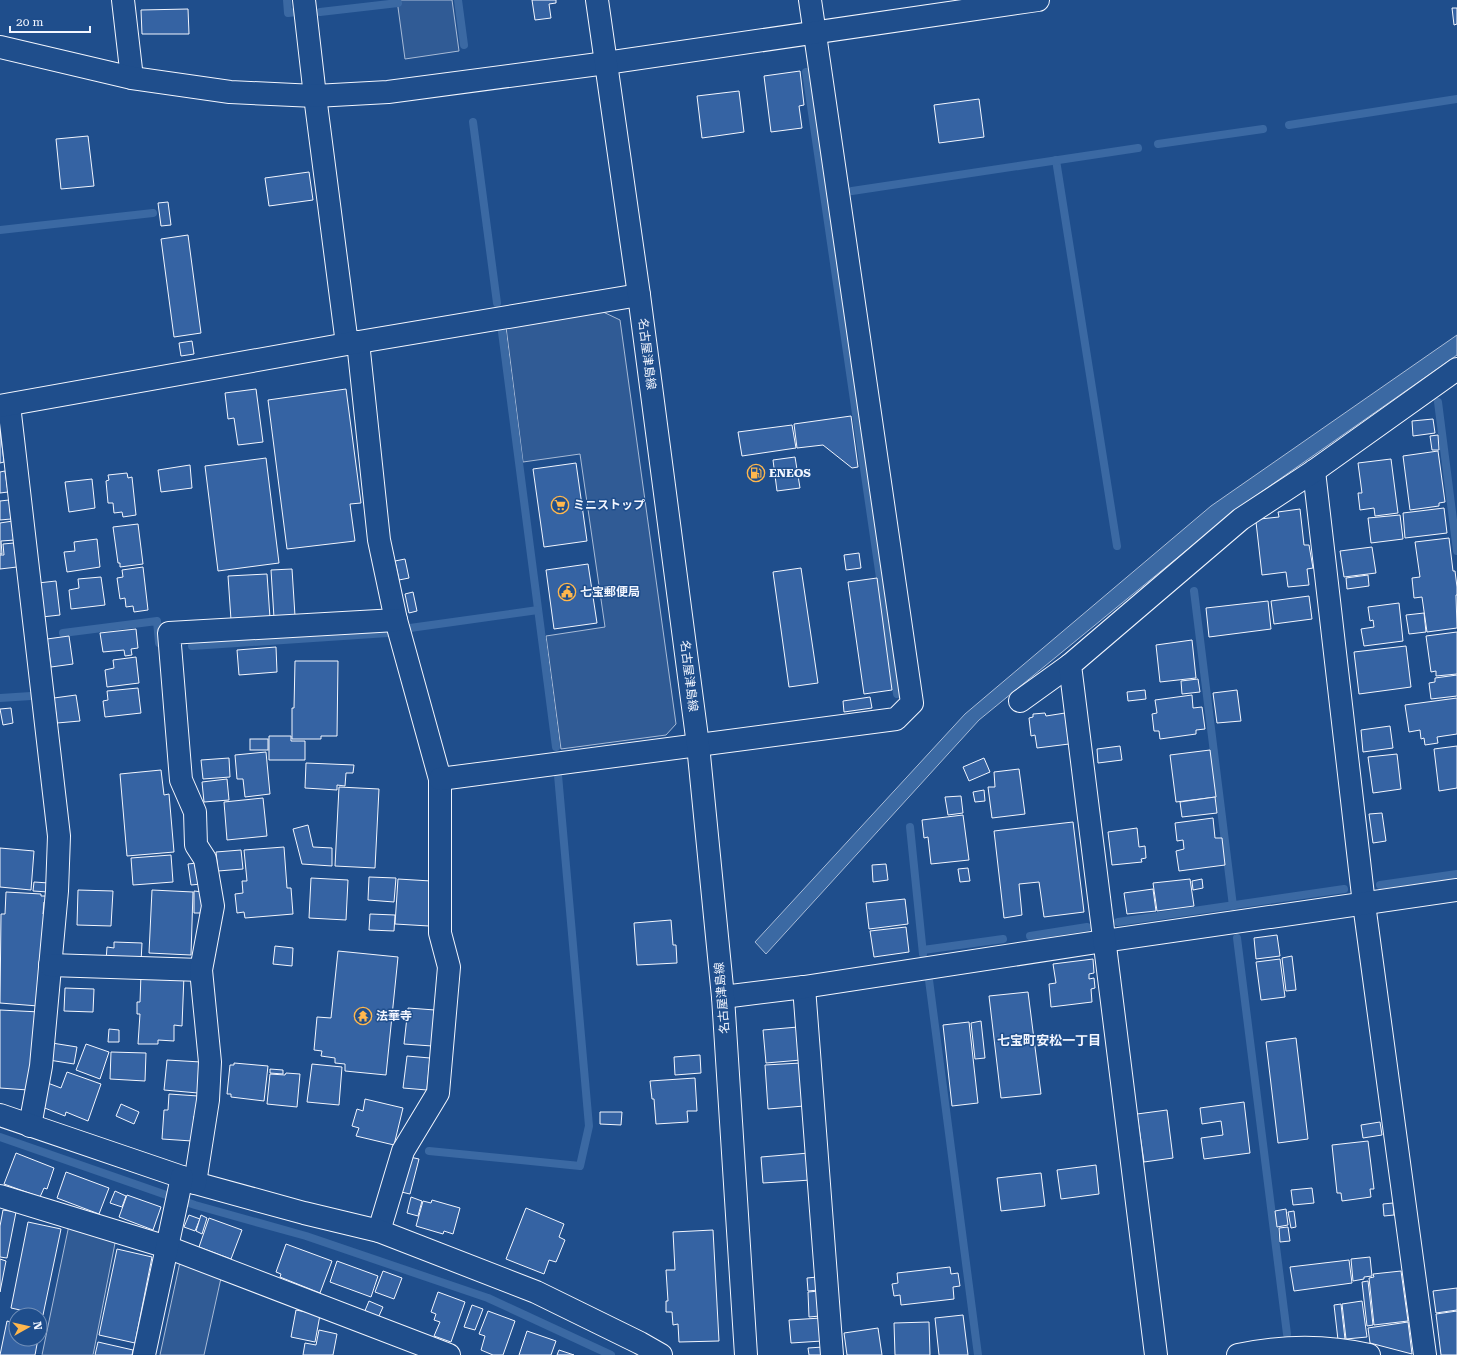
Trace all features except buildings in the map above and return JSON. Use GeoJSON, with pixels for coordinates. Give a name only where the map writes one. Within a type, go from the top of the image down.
{"type":"FeatureCollection","features":[{"type":"Feature","properties":{"kind":"street"},"geometry":{"type":"LineString","coordinates":[[123,0],[132,78]]}},
{"type":"Feature","properties":{"kind":"street"},"geometry":{"type":"LineString","coordinates":[[304,0],[315,96],[352,343],[379,540],[396,620],[440,779],[440,933],[449,967],[438,1093],[403,1151],[379,1230]]}},
{"type":"Feature","properties":{"kind":"street","name":"名古屋津島線"},"geometry":{"type":"LineString","coordinates":[[597,0],[639,295],[698,745],[723,997],[746,1355]]}},
{"type":"Feature","properties":{"kind":"street"},"geometry":{"type":"LineString","coordinates":[[440,779],[896,719],[912,703],[810,0]]}},
{"type":"Feature","properties":{"kind":"street"},"geometry":{"type":"LineString","coordinates":[[0,47],[132,78],[230,92],[315,96],[388,92],[606,63],[1038,0]]}},
{"type":"Feature","properties":{"kind":"street"},"geometry":{"type":"LineString","coordinates":[[30,1126],[41,1066],[57,891],[59,836],[4,405],[352,343],[639,295]]}},
{"type":"Feature","properties":{"kind":"street"},"geometry":{"type":"LineString","coordinates":[[1020,701],[1070,665],[1241,519],[1314,471],[1457,369]]}},
{"type":"Feature","properties":{"kind":"street"},"geometry":{"type":"LineString","coordinates":[[1314,471],[1364,904],[1425,1355]]}},
{"type":"Feature","properties":{"kind":"street"},"geometry":{"type":"LineString","coordinates":[[144,1355],[175,1210],[186,1182],[208,1100],[210,1062],[201,970],[213,906],[205,859],[196,844],[195,812],[181,780],[169,634],[396,620]]}},
{"type":"Feature","properties":{"kind":"street"},"geometry":{"type":"LineString","coordinates":[[1070,665],[1156,1355]]}},
{"type":"Feature","properties":{"kind":"street"},"geometry":{"type":"LineString","coordinates":[[723,997],[804,987],[1104,941],[1457,890]]}},
{"type":"Feature","properties":{"kind":"street"},"geometry":{"type":"LineString","coordinates":[[50,964],[201,970]]}},
{"type":"Feature","properties":{"kind":"street"},"geometry":{"type":"LineString","coordinates":[[804,987],[832,1355]]}},
{"type":"Feature","properties":{"kind":"street"},"geometry":{"type":"LineString","coordinates":[[0,1115],[186,1182],[304,1213],[379,1230],[536,1292],[635,1350],[661,1355]]}},
{"type":"Feature","properties":{"kind":"street"},"geometry":{"type":"LineString","coordinates":[[0,1196],[167,1248],[449,1355]]}},
{"type":"Feature","properties":{"kind":"street"},"geometry":{"type":"LineString","coordinates":[[1238,1355],[1281,1348],[1312,1348],[1358,1352],[1369,1355]]}},
{"type":"Feature","properties":{"kind":"shaded area"},"geometry":{"type":"Polygon","coordinates":[[[397,0],[452,0],[459,51],[405,59],[397,0]]]}},
{"type":"Feature","properties":{"kind":"shaded area"},"geometry":{"type":"Polygon","coordinates":[[[599,310],[620,320],[676,724],[666,735],[561,749],[546,636],[605,627],[580,454],[523,462],[506,327],[599,310]]]}},
{"type":"Feature","properties":{"kind":"shaded area"},"geometry":{"type":"Polygon","coordinates":[[[1457,335],[1457,355],[1237,509],[979,720],[766,954],[755,942],[965,714],[1211,506],[1457,335]]]}},
{"type":"Feature","properties":{"kind":"shaded area"},"geometry":{"type":"Polygon","coordinates":[[[69,1225],[116,1238],[93,1355],[42,1355],[44,1347],[48,1347],[48,1326],[69,1225]]]}},
{"type":"Feature","properties":{"kind":"shaded area"},"geometry":{"type":"Polygon","coordinates":[[[180,1262],[221,1278],[204,1355],[160,1355],[180,1262]]]}},
{"type":"Feature","properties":{"kind":"waterway"},"geometry":{"type":"LineString","coordinates":[[287,0],[288,13],[297,12]]}},
{"type":"Feature","properties":{"kind":"waterway"},"geometry":{"type":"LineString","coordinates":[[458,0],[464,45]]}},
{"type":"Feature","properties":{"kind":"waterway"},"geometry":{"type":"LineString","coordinates":[[320,12],[398,3]]}},
{"type":"Feature","properties":{"kind":"waterway"},"geometry":{"type":"LineString","coordinates":[[806,72],[897,694]]}},
{"type":"Feature","properties":{"kind":"waterway"},"geometry":{"type":"LineString","coordinates":[[1289,125],[1457,99]]}},
{"type":"Feature","properties":{"kind":"waterway"},"geometry":{"type":"LineString","coordinates":[[473,122],[497,303]]}},
{"type":"Feature","properties":{"kind":"waterway"},"geometry":{"type":"LineString","coordinates":[[1158,144],[1263,129]]}},
{"type":"Feature","properties":{"kind":"waterway"},"geometry":{"type":"LineString","coordinates":[[852,191],[1138,148]]}},
{"type":"Feature","properties":{"kind":"waterway"},"geometry":{"type":"LineString","coordinates":[[1056,160],[1117,546]]}},
{"type":"Feature","properties":{"kind":"waterway"},"geometry":{"type":"LineString","coordinates":[[0,230],[153,213]]}},
{"type":"Feature","properties":{"kind":"waterway"},"geometry":{"type":"LineString","coordinates":[[502,332],[556,747]]}},
{"type":"Feature","properties":{"kind":"waterway"},"geometry":{"type":"LineString","coordinates":[[1438,402],[1457,551]]}},
{"type":"Feature","properties":{"kind":"waterway"},"geometry":{"type":"LineString","coordinates":[[1194,591],[1233,906]]}},
{"type":"Feature","properties":{"kind":"waterway"},"geometry":{"type":"LineString","coordinates":[[410,628],[538,610]]}},
{"type":"Feature","properties":{"kind":"waterway"},"geometry":{"type":"LineString","coordinates":[[63,633],[157,621],[159,643]]}},
{"type":"Feature","properties":{"kind":"waterway"},"geometry":{"type":"LineString","coordinates":[[192,646],[388,633]]}},
{"type":"Feature","properties":{"kind":"waterway"},"geometry":{"type":"LineString","coordinates":[[0,698],[31,696]]}},
{"type":"Feature","properties":{"kind":"waterway"},"geometry":{"type":"LineString","coordinates":[[429,1151],[580,1166],[589,1126],[558,775]]}},
{"type":"Feature","properties":{"kind":"waterway"},"geometry":{"type":"LineString","coordinates":[[910,827],[923,954]]}},
{"type":"Feature","properties":{"kind":"waterway"},"geometry":{"type":"LineString","coordinates":[[1380,885],[1457,874]]}},
{"type":"Feature","properties":{"kind":"waterway"},"geometry":{"type":"LineString","coordinates":[[1118,922],[1344,889]]}},
{"type":"Feature","properties":{"kind":"waterway"},"geometry":{"type":"LineString","coordinates":[[1030,936],[1087,927]]}},
{"type":"Feature","properties":{"kind":"waterway"},"geometry":{"type":"LineString","coordinates":[[1237,938],[1287,1334]]}},
{"type":"Feature","properties":{"kind":"waterway"},"geometry":{"type":"LineString","coordinates":[[923,950],[1003,939]]}},
{"type":"Feature","properties":{"kind":"waterway"},"geometry":{"type":"LineString","coordinates":[[929,980],[978,1355]]}},
{"type":"Feature","properties":{"kind":"waterway"},"geometry":{"type":"LineString","coordinates":[[0,1137],[195,1205],[306,1236],[488,1298],[611,1355]]}},
{"type":"Feature","properties":{"kind":"place","name":"ENEOS"},"geometry":{"type":"Point","coordinates":[756,473]}},
{"type":"Feature","properties":{"kind":"place","name":"ミニストップ"},"geometry":{"type":"Point","coordinates":[560,505]}},
{"type":"Feature","properties":{"kind":"place","name":"七宝郵便局"},"geometry":{"type":"Point","coordinates":[567,592]}},
{"type":"Feature","properties":{"kind":"place","name":"法華寺"},"geometry":{"type":"Point","coordinates":[363,1016]}},
{"type":"Feature","properties":{"kind":"district","name":"七宝町安松一丁目"},"geometry":{"type":"Point","coordinates":[1049,1040]}}]}
